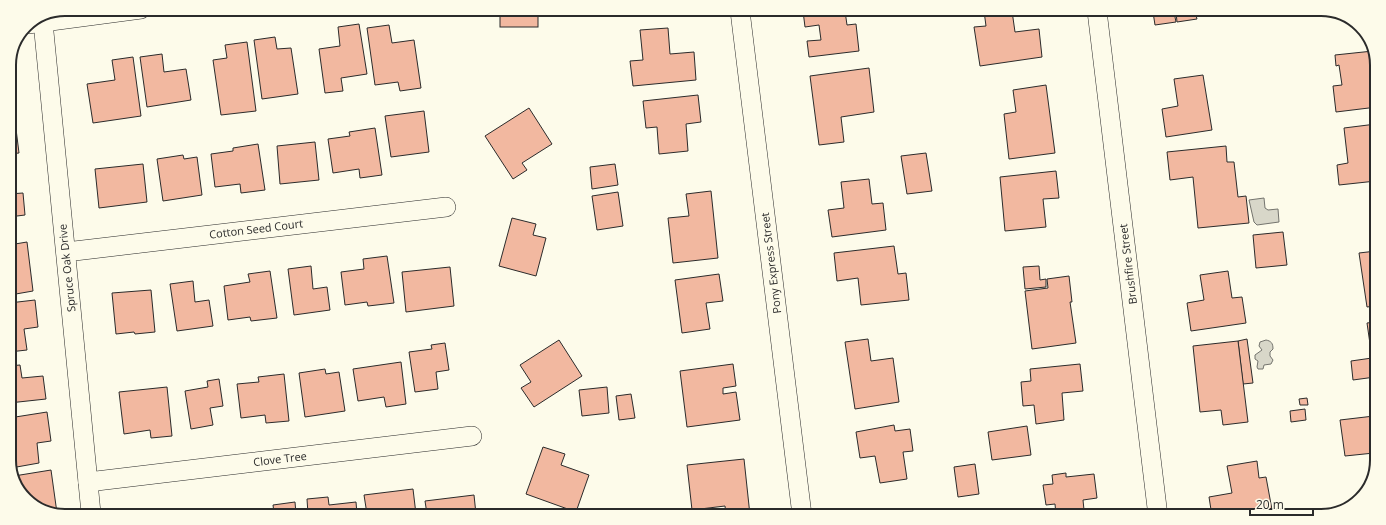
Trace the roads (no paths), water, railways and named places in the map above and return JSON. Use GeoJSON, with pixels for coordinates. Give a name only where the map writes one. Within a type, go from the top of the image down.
{"type":"FeatureCollection","features":[{"type":"Feature","properties":{"kind":"street"},"geometry":{"type":"LineString","coordinates":[[42,22],[88,16]]}},
{"type":"Feature","properties":{"kind":"street","name":"Pony Express Street"},"geometry":{"type":"LineString","coordinates":[[741,16],[801,509]]}},
{"type":"Feature","properties":{"kind":"street","name":"Brushfire Street"},"geometry":{"type":"LineString","coordinates":[[1097,16],[1157,509]]}},
{"type":"Feature","properties":{"kind":"street","name":"Spruce Oak Drive"},"geometry":{"type":"LineString","coordinates":[[35,26],[66,252],[91,509]]}},
{"type":"Feature","properties":{"kind":"street","name":"Cotton Seed Court"},"geometry":{"type":"LineString","coordinates":[[66,252],[446,207]]}},
{"type":"Feature","properties":{"kind":"street","name":"Clove Tree"},"geometry":{"type":"LineString","coordinates":[[88,482],[472,436]]}}]}
